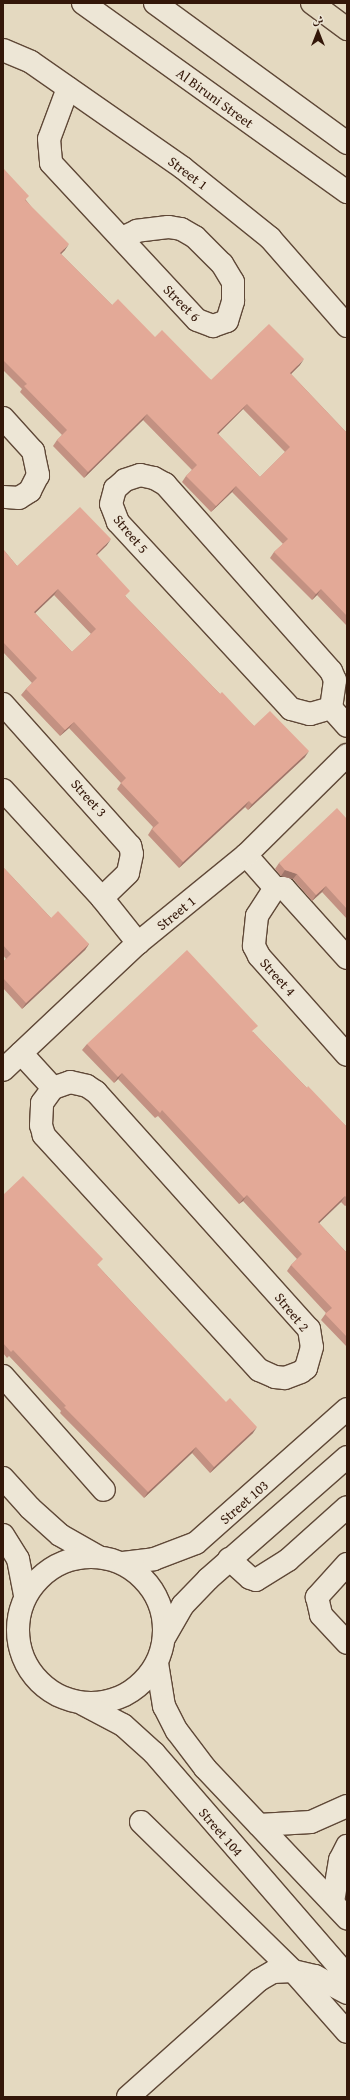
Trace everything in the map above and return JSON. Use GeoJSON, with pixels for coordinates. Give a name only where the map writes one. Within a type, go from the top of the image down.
{"type":"FeatureCollection","features":[{"type":"Feature","properties":{"kind":"main road"},"geometry":{"type":"LineString","coordinates":[[312,3],[347,29]]}},
{"type":"Feature","properties":{"kind":"street","name":"Al Biruni Street"},"geometry":{"type":"LineString","coordinates":[[83,3],[347,192]]}},
{"type":"Feature","properties":{"kind":"street"},"geometry":{"type":"LineString","coordinates":[[155,3],[347,143]]}},
{"type":"Feature","properties":{"kind":"street","name":"Street 1"},"geometry":{"type":"LineString","coordinates":[[3,50],[30,62],[183,168],[270,238],[347,326]]}},
{"type":"Feature","properties":{"kind":"street","name":"Street 6"},"geometry":{"type":"LineString","coordinates":[[68,88],[49,139],[51,163],[197,320],[213,326],[227,321],[234,301],[234,282],[222,264],[195,237],[181,229],[168,227],[138,231],[122,238]]}},
{"type":"Feature","properties":{"kind":"street"},"geometry":{"type":"LineString","coordinates":[[3,418],[33,451],[38,475],[30,491],[19,498],[10,499],[3,497]]}},
{"type":"Feature","properties":{"kind":"street","name":"Street 5"},"geometry":{"type":"LineString","coordinates":[[140,475],[154,478],[165,484],[331,671],[335,680],[331,708],[310,714],[291,710],[118,522],[111,504],[114,489],[120,483],[140,475]]}},
{"type":"Feature","properties":{"kind":"street","name":"Street 3"},"geometry":{"type":"LineString","coordinates":[[3,704],[130,846],[132,854],[128,873],[102,898]]}},
{"type":"Feature","properties":{"kind":"street"},"geometry":{"type":"LineString","coordinates":[[331,708],[347,726]]}},
{"type":"Feature","properties":{"kind":"street","name":"Street 1"},"geometry":{"type":"LineString","coordinates":[[3,1070],[138,943],[246,855],[347,755]]}},
{"type":"Feature","properties":{"kind":"street"},"geometry":{"type":"LineString","coordinates":[[3,790],[102,898],[138,943]]}},
{"type":"Feature","properties":{"kind":"street"},"geometry":{"type":"LineString","coordinates":[[246,855],[275,888],[284,888],[347,958]]}},
{"type":"Feature","properties":{"kind":"street","name":"Street 4"},"geometry":{"type":"LineString","coordinates":[[275,888],[257,916],[254,946],[259,956],[347,1055]]}},
{"type":"Feature","properties":{"kind":"street"},"geometry":{"type":"LineString","coordinates":[[21,1054],[53,1088]]}},
{"type":"Feature","properties":{"kind":"street","name":"Street 2"},"geometry":{"type":"LineString","coordinates":[[70,1082],[88,1086],[96,1092],[309,1328],[312,1347],[306,1368],[293,1377],[285,1378],[275,1377],[259,1370],[44,1135],[40,1114],[42,1103],[53,1088],[70,1082]]}},
{"type":"Feature","properties":{"kind":"street"},"geometry":{"type":"LineString","coordinates":[[3,1376],[104,1490]]}},
{"type":"Feature","properties":{"kind":"street","name":"Street 103"},"geometry":{"type":"LineString","coordinates":[[123,1563],[154,1559],[196,1543],[347,1409]]}},
{"type":"Feature","properties":{"kind":"street"},"geometry":{"type":"LineString","coordinates":[[83,1704],[113,1700],[139,1686],[157,1663],[164,1638],[183,1605],[229,1559],[347,1457]]}},
{"type":"Feature","properties":{"kind":"street"},"geometry":{"type":"LineString","coordinates":[[3,1478],[30,1508],[60,1535],[97,1556],[123,1563],[147,1582],[162,1608],[164,1638]]}},
{"type":"Feature","properties":{"kind":"street"},"geometry":{"type":"LineString","coordinates":[[229,1559],[250,1578],[256,1580],[288,1560],[347,1507]]}},
{"type":"Feature","properties":{"kind":"street"},"geometry":{"type":"LineString","coordinates":[[3,1535],[18,1559],[24,1595]]}},
{"type":"Feature","properties":{"kind":"street"},"geometry":{"type":"LineString","coordinates":[[24,1595],[43,1573],[68,1559],[97,1556]]}},
{"type":"Feature","properties":{"kind":"street"},"geometry":{"type":"LineString","coordinates":[[347,1564],[316,1597],[321,1615],[347,1643]]}},
{"type":"Feature","properties":{"kind":"street","name":"Street 104"},"geometry":{"type":"LineString","coordinates":[[24,1595],[16,1630],[24,1665],[49,1692],[83,1704],[123,1725],[154,1753],[347,1976]]}},
{"type":"Feature","properties":{"kind":"street"},"geometry":{"type":"LineString","coordinates":[[157,1663],[164,1706],[176,1731],[205,1768],[347,1918]]}},
{"type":"Feature","properties":{"kind":"street"},"geometry":{"type":"LineString","coordinates":[[259,1826],[312,1822],[347,1806]]}},
{"type":"Feature","properties":{"kind":"street"},"geometry":{"type":"LineString","coordinates":[[141,1822],[293,1971],[347,2032]]}},
{"type":"Feature","properties":{"kind":"street"},"geometry":{"type":"LineString","coordinates":[[333,1902],[340,1860],[347,1846]]}},
{"type":"Feature","properties":{"kind":"street"},"geometry":{"type":"LineString","coordinates":[[128,2097],[259,1980],[273,1972],[293,1971],[315,1976],[347,1993]]}},
{"type":"Feature","properties":{"kind":"building"},"geometry":{"type":"Polygon","coordinates":[[[3,168],[29,196],[25,200],[69,244],[60,253],[112,305],[118,299],[155,337],[162,330],[211,380],[269,324],[304,359],[290,373],[347,433],[347,616],[321,589],[316,594],[274,552],[288,539],[236,486],[216,506],[186,476],[197,465],[147,414],[88,472],[57,440],[67,430],[24,386],[27,384],[3,360],[3,168]],[[247,404],[217,433],[260,477],[290,447],[247,404]]]}},
{"type":"Feature","properties":{"kind":"building"},"geometry":{"type":"Polygon","coordinates":[[[80,507],[111,539],[96,554],[130,591],[125,596],[220,694],[222,692],[254,726],[270,711],[309,751],[252,804],[249,801],[183,862],[152,829],[159,823],[121,783],[126,778],[74,722],[65,730],[26,689],[37,678],[3,642],[3,549],[17,566],[80,507]],[[58,589],[34,612],[72,652],[96,629],[58,589]]]}},
{"type":"Feature","properties":{"kind":"building"},"geometry":{"type":"Polygon","coordinates":[[[337,808],[347,819],[347,909],[326,886],[316,895],[297,874],[285,870],[279,863],[337,808]]]}},
{"type":"Feature","properties":{"kind":"building"},"geometry":{"type":"Polygon","coordinates":[[[3,867],[51,918],[58,911],[89,944],[26,1003],[3,978],[3,962],[11,954],[3,945],[3,867]]]}},
{"type":"Feature","properties":{"kind":"building"},"geometry":{"type":"Polygon","coordinates":[[[187,950],[258,1026],[252,1031],[347,1127],[347,1198],[345,1196],[318,1222],[347,1253],[347,1337],[325,1314],[332,1308],[291,1265],[302,1254],[247,1195],[244,1198],[162,1110],[160,1113],[122,1073],[118,1077],[87,1044],[187,950]]]}},
{"type":"Feature","properties":{"kind":"building"},"geometry":{"type":"Polygon","coordinates":[[[23,1176],[103,1259],[97,1265],[137,1308],[226,1402],[230,1398],[257,1427],[214,1467],[196,1447],[148,1492],[64,1407],[66,1406],[13,1350],[11,1352],[3,1343],[3,1195],[23,1176]]]}}]}
